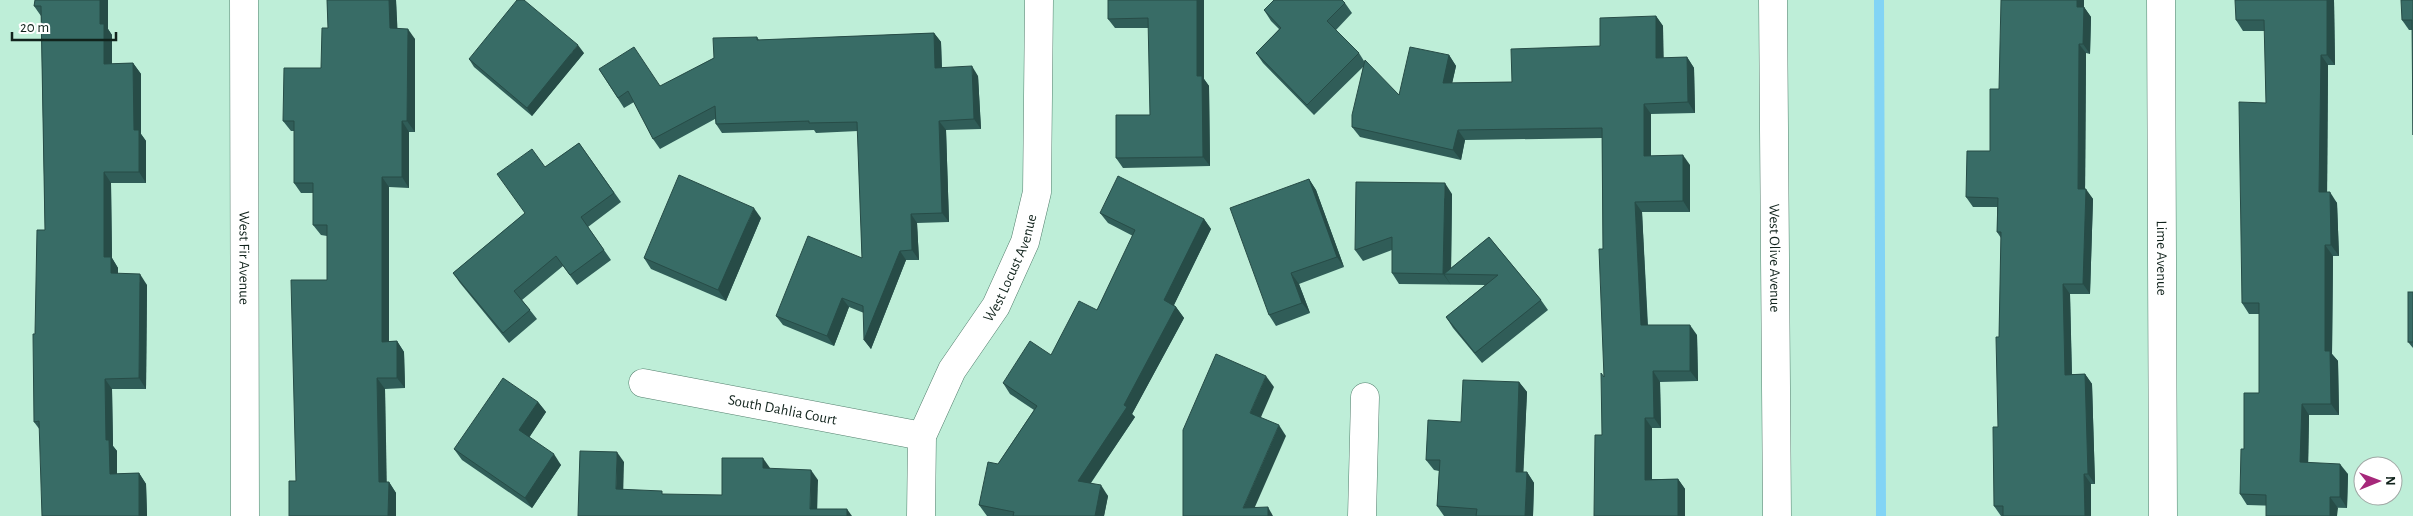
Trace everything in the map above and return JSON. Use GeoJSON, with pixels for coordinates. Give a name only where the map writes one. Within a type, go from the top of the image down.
{"type":"FeatureCollection","features":[{"type":"Feature","properties":{"kind":"street","name":"West Fir Avenue"},"geometry":{"type":"LineString","coordinates":[[244,0],[245,516]]}},
{"type":"Feature","properties":{"kind":"street","name":"West Locust Avenue"},"geometry":{"type":"LineString","coordinates":[[922,516],[922,436],[952,370],[996,306],[1025,242],[1037,192],[1039,0]]}},
{"type":"Feature","properties":{"kind":"street","name":"West Olive Avenue"},"geometry":{"type":"LineString","coordinates":[[1773,0],[1777,516]]}},
{"type":"Feature","properties":{"kind":"street","name":"Lime Avenue"},"geometry":{"type":"LineString","coordinates":[[2161,0],[2163,516]]}},
{"type":"Feature","properties":{"kind":"street","name":"South Dahlia Court"},"geometry":{"type":"LineString","coordinates":[[643,383],[922,436]]}},
{"type":"Feature","properties":{"kind":"street"},"geometry":{"type":"LineString","coordinates":[[1362,516],[1365,397]]}},
{"type":"Feature","properties":{"kind":"building"},"geometry":{"type":"Polygon","coordinates":[[[35,0],[100,0],[100,24],[104,24],[104,64],[133,63],[134,130],[139,130],[139,172],[104,172],[104,257],[111,257],[111,273],[140,274],[139,378],[105,379],[106,440],[109,440],[110,474],[139,473],[139,516],[42,516],[39,421],[34,422],[33,334],[35,334],[37,230],[45,230],[41,6],[34,6],[35,0]]]}},
{"type":"Feature","properties":{"kind":"building"},"geometry":{"type":"Polygon","coordinates":[[[327,0],[389,0],[390,28],[408,29],[407,121],[402,121],[402,177],[382,177],[382,342],[397,341],[397,378],[377,378],[379,482],[389,482],[388,516],[289,516],[289,481],[296,481],[291,280],[327,280],[327,225],[313,225],[313,183],[294,183],[294,121],[283,121],[284,68],[321,68],[322,28],[328,28],[327,0]]]}},
{"type":"Feature","properties":{"kind":"building"},"geometry":{"type":"Polygon","coordinates":[[[517,0],[524,0],[578,45],[527,108],[469,59],[517,0]]]}},
{"type":"Feature","properties":{"kind":"building"},"geometry":{"type":"Polygon","coordinates":[[[1108,0],[1197,0],[1197,76],[1202,76],[1203,157],[1116,158],[1116,115],[1150,115],[1148,18],[1108,19],[1108,0]]]}},
{"type":"Feature","properties":{"kind":"building"},"geometry":{"type":"Polygon","coordinates":[[[1274,0],[1342,0],[1345,3],[1327,21],[1359,53],[1307,105],[1256,53],[1281,28],[1264,10],[1274,0]]]}},
{"type":"Feature","properties":{"kind":"building"},"geometry":{"type":"Polygon","coordinates":[[[2001,0],[2077,0],[2077,7],[2084,7],[2083,44],[2079,44],[2078,189],[2086,189],[2083,284],[2063,284],[2065,375],[2085,374],[2088,474],[2084,474],[2085,516],[2003,516],[2003,506],[1994,506],[1993,427],[1998,427],[1996,337],[1999,337],[2001,232],[1997,232],[1998,198],[1966,197],[1967,151],[1990,151],[1990,89],[1999,89],[2001,0]]]}},
{"type":"Feature","properties":{"kind":"building"},"geometry":{"type":"Polygon","coordinates":[[[2235,0],[2327,0],[2327,55],[2321,55],[2319,192],[2330,192],[2331,245],[2325,245],[2325,351],[2330,351],[2331,404],[2302,404],[2300,462],[2340,464],[2340,497],[2330,497],[2330,516],[2266,516],[2266,495],[2240,494],[2241,449],[2244,449],[2244,393],[2259,393],[2259,303],[2242,303],[2239,102],[2266,103],[2264,20],[2236,20],[2235,0]]]}},
{"type":"Feature","properties":{"kind":"building"},"geometry":{"type":"Polygon","coordinates":[[[2401,0],[2413,0],[2413,135],[2412,20],[2402,20],[2401,0]]]}},
{"type":"Feature","properties":{"kind":"building"},"geometry":{"type":"Polygon","coordinates":[[[1656,16],[1656,58],[1687,57],[1688,102],[1644,104],[1644,156],[1683,155],[1683,201],[1635,202],[1641,325],[1690,325],[1690,371],[1653,371],[1654,418],[1645,418],[1645,480],[1678,479],[1678,516],[1594,516],[1595,435],[1602,435],[1601,373],[1604,377],[1599,249],[1603,249],[1602,128],[1458,130],[1453,150],[1352,127],[1352,115],[1365,60],[1399,95],[1410,47],[1449,55],[1443,83],[1512,82],[1511,49],[1600,46],[1600,18],[1656,16]]]}},
{"type":"Feature","properties":{"kind":"building"},"geometry":{"type":"Polygon","coordinates":[[[934,33],[935,68],[972,66],[974,119],[939,121],[942,213],[911,214],[912,250],[900,251],[864,340],[863,306],[842,298],[827,336],[776,316],[808,236],[862,258],[857,122],[809,123],[809,121],[716,124],[715,106],[653,139],[628,91],[618,98],[599,69],[634,47],[660,86],[714,58],[713,38],[757,37],[757,40],[934,33]]]}},
{"type":"Feature","properties":{"kind":"building"},"geometry":{"type":"Polygon","coordinates":[[[579,143],[614,193],[581,217],[604,250],[570,275],[556,256],[514,291],[530,310],[503,333],[453,273],[525,213],[497,174],[532,149],[545,167],[579,143]]]}},
{"type":"Feature","properties":{"kind":"building"},"geometry":{"type":"Polygon","coordinates":[[[679,175],[754,208],[718,290],[644,258],[679,175]]]}},
{"type":"Feature","properties":{"kind":"building"},"geometry":{"type":"Polygon","coordinates":[[[1118,176],[1204,219],[1164,300],[1176,307],[1124,405],[1127,407],[1078,481],[1101,485],[1095,516],[1013,516],[1014,512],[979,505],[988,462],[998,464],[1037,406],[1003,383],[1030,341],[1051,355],[1079,301],[1097,310],[1135,230],[1100,213],[1118,176]]]}},
{"type":"Feature","properties":{"kind":"building"},"geometry":{"type":"Polygon","coordinates":[[[1309,179],[1337,257],[1291,273],[1302,303],[1269,315],[1230,208],[1309,179]]]}},
{"type":"Feature","properties":{"kind":"building"},"geometry":{"type":"Polygon","coordinates":[[[1356,182],[1445,183],[1443,274],[1392,273],[1392,237],[1355,250],[1356,182]]]}},
{"type":"Feature","properties":{"kind":"building"},"geometry":{"type":"Polygon","coordinates":[[[1489,237],[1541,300],[1475,353],[1446,317],[1498,275],[1444,274],[1489,237]]]}},
{"type":"Feature","properties":{"kind":"building"},"geometry":{"type":"Polygon","coordinates":[[[2408,292],[2413,292],[2413,342],[2408,342],[2408,292]]]}},
{"type":"Feature","properties":{"kind":"building"},"geometry":{"type":"Polygon","coordinates":[[[1216,354],[1266,376],[1250,413],[1279,425],[1243,508],[1268,507],[1268,516],[1183,516],[1183,430],[1216,354]]]}},
{"type":"Feature","properties":{"kind":"building"},"geometry":{"type":"Polygon","coordinates":[[[503,378],[538,402],[519,430],[554,454],[525,498],[454,449],[503,378]]]}},
{"type":"Feature","properties":{"kind":"building"},"geometry":{"type":"Polygon","coordinates":[[[1463,380],[1519,382],[1516,472],[1527,472],[1525,516],[1476,516],[1477,509],[1437,506],[1440,460],[1426,460],[1428,420],[1461,422],[1463,380]]]}},
{"type":"Feature","properties":{"kind":"building"},"geometry":{"type":"Polygon","coordinates":[[[580,451],[617,452],[616,489],[662,491],[662,494],[722,495],[722,458],[763,458],[763,468],[811,470],[810,509],[847,509],[847,516],[578,516],[580,451]]]}},
{"type":"Feature","properties":{"kind":"waterway"},"geometry":{"type":"LineString","coordinates":[[1879,0],[1881,516]]}}]}
